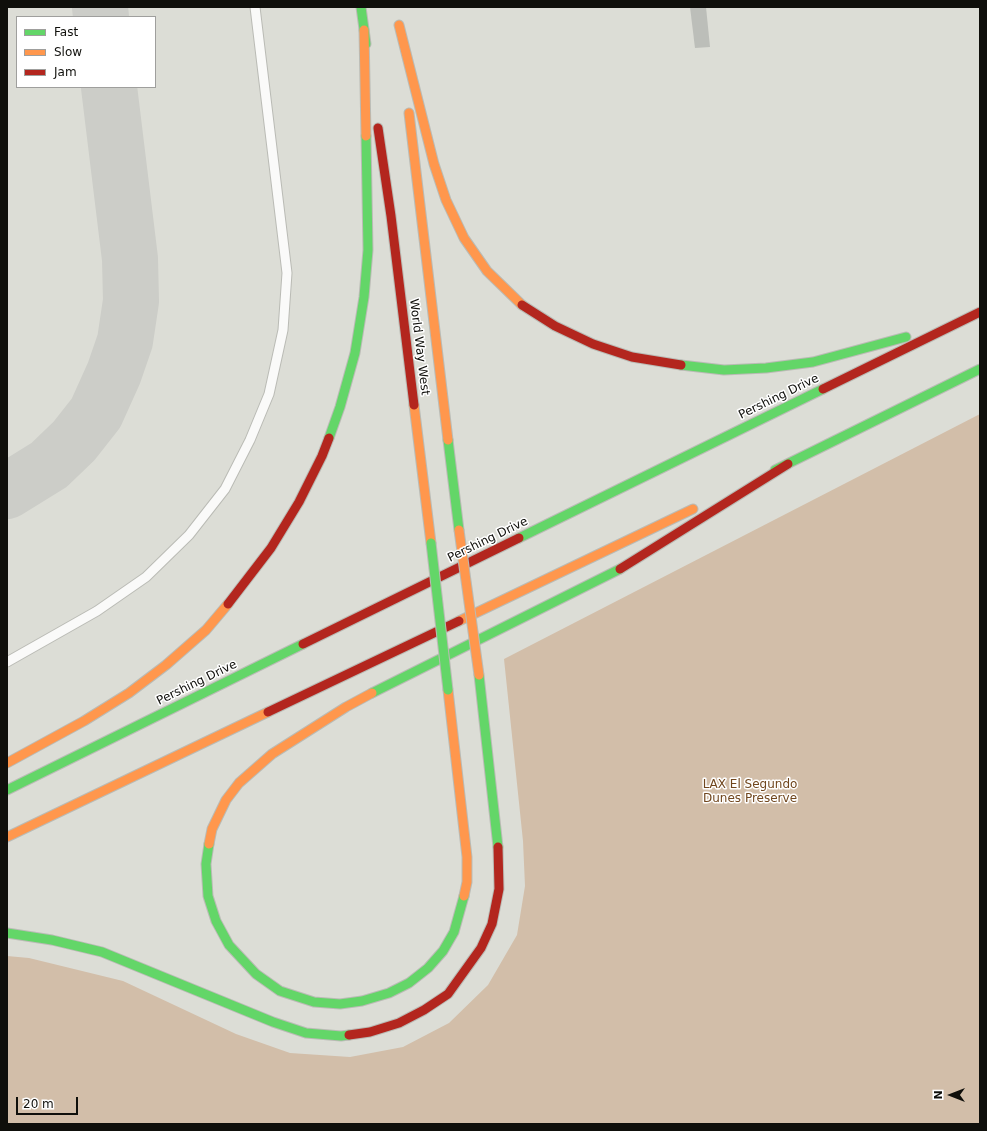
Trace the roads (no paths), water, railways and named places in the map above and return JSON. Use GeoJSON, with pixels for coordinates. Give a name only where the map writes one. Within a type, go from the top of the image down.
{"type":"FeatureCollection","features":[{"type":"Feature","properties":{"kind":"main road","name":"World Way West"},"geometry":{"type":"LineString","coordinates":[[361,7],[391,216],[431,543],[448,690],[467,857],[467,882],[462,907],[454,932],[446,945],[428,968],[409,983],[389,993],[362,1001],[340,1004],[314,1002],[280,991],[256,974],[229,945],[216,921],[208,896],[206,864],[212,829],[226,800],[239,783],[272,754],[346,707],[399,679],[614,573],[788,464]]}},
{"type":"Feature","properties":{"kind":"main road","name":"World Way West"},"geometry":{"type":"LineString","coordinates":[[7,933],[52,940],[102,952],[273,1022],[306,1032],[341,1036],[370,1032],[399,1023],[424,1010],[448,994],[466,971],[481,948],[492,924],[499,889],[498,860],[479,675],[459,530],[398,13]]}},
{"type":"Feature","properties":{"kind":"main road"},"geometry":{"type":"LineString","coordinates":[[399,25],[434,164],[446,200],[464,238],[487,271],[517,301],[555,326],[593,344],[632,356],[677,365],[724,370],[766,368],[813,362],[857,351],[960,321]]}},
{"type":"Feature","properties":{"kind":"main road"},"geometry":{"type":"LineString","coordinates":[[7,764],[84,721],[128,693],[166,665],[206,630],[238,592],[271,548],[299,502],[322,456],[340,407],[355,353],[364,297],[368,250],[364,30]]}},
{"type":"Feature","properties":{"kind":"main road","name":"Pershing Drive"},"geometry":{"type":"LineString","coordinates":[[7,790],[980,312]]}},
{"type":"Feature","properties":{"kind":"main road"},"geometry":{"type":"LineString","coordinates":[[7,837],[788,464],[980,369]]}},
{"type":"Feature","properties":{"kind":"lane"},"geometry":{"type":"LineString","coordinates":[[7,662],[97,611],[146,577],[189,535],[225,489],[250,440],[269,394],[283,330],[287,273],[255,7]]}},
{"type":"Feature","properties":{"kind":"park label","name":"LAX El Segundo Dunes Preserve"},"geometry":{"type":"Point","coordinates":[750,792]}}]}
